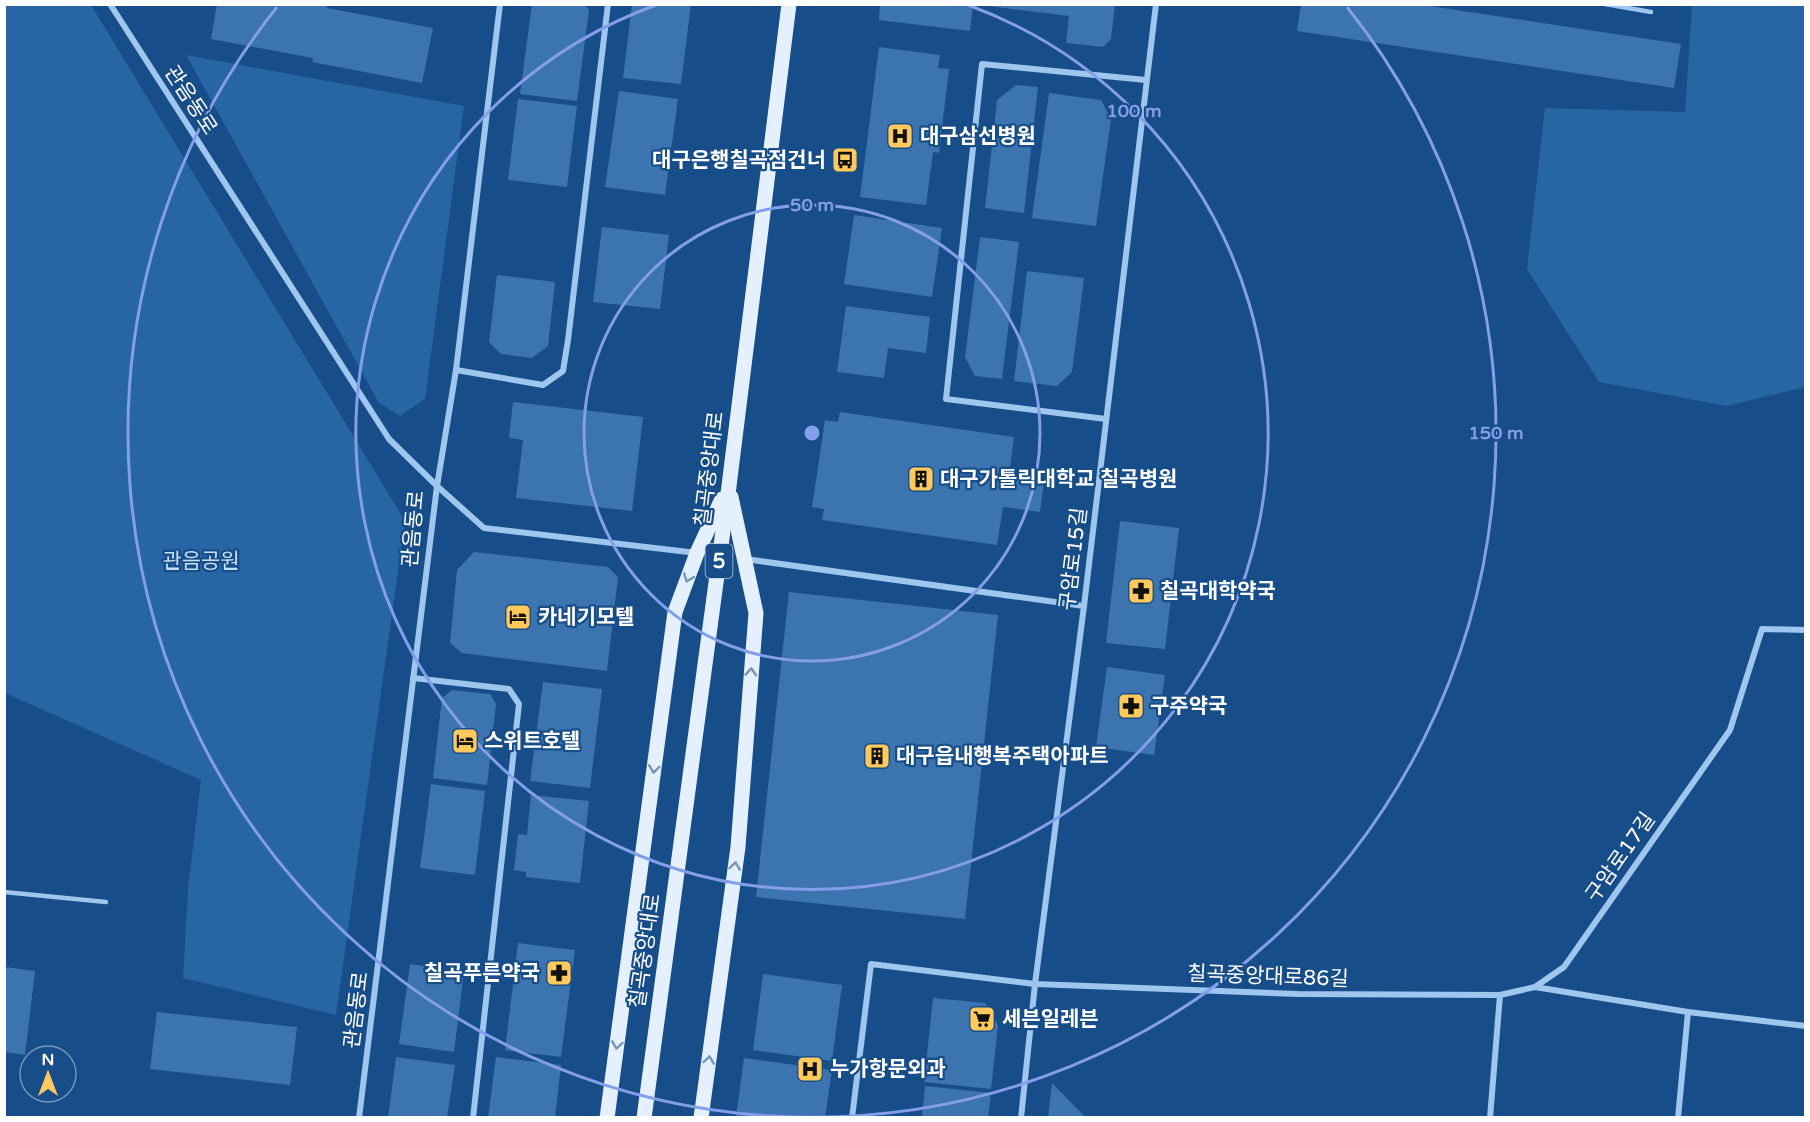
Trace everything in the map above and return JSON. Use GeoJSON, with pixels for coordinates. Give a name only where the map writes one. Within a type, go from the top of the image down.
{"type":"FeatureCollection","features":[{"type":"Feature","properties":{"kind":"main road","name":"칠곡중앙대로"},"geometry":{"type":"LineString","coordinates":[[644,1118],[729,486],[789,4]]}},
{"type":"Feature","properties":{"kind":"main road"},"geometry":{"type":"LineString","coordinates":[[607,1118],[675,612],[697,553],[729,486]]}},
{"type":"Feature","properties":{"kind":"main road"},"geometry":{"type":"LineString","coordinates":[[701,1118],[738,847],[756,613],[729,486]]}},
{"type":"Feature","properties":{"kind":"street","name":"관음동로"},"geometry":{"type":"LineString","coordinates":[[110,4],[389,438],[437,486],[359,1118]]}},
{"type":"Feature","properties":{"kind":"street"},"geometry":{"type":"LineString","coordinates":[[500,4],[456,370],[437,486],[484,528],[697,553]]}},
{"type":"Feature","properties":{"kind":"street"},"geometry":{"type":"LineString","coordinates":[[456,370],[543,385],[563,371],[608,4]]}},
{"type":"Feature","properties":{"kind":"street","name":"구암로15길"},"geometry":{"type":"LineString","coordinates":[[1021,1118],[1035,984],[1084,606],[1156,4]]}},
{"type":"Feature","properties":{"kind":"street"},"geometry":{"type":"LineString","coordinates":[[1106,419],[946,399],[982,64],[1146,80]]}},
{"type":"Feature","properties":{"kind":"street"},"geometry":{"type":"LineString","coordinates":[[744,559],[1084,606]]}},
{"type":"Feature","properties":{"kind":"street","name":"구암로17길"},"geometry":{"type":"LineString","coordinates":[[1500,995],[1535,987],[1564,966],[1730,730],[1762,629],[1806,630]]}},
{"type":"Feature","properties":{"kind":"street"},"geometry":{"type":"LineString","coordinates":[[413,678],[509,689],[519,704],[473,1118]]}},
{"type":"Feature","properties":{"kind":"street","name":"칠곡중앙대로86길"},"geometry":{"type":"LineString","coordinates":[[852,1118],[871,964],[1035,984],[1298,994],[1500,995]]}},
{"type":"Feature","properties":{"kind":"street"},"geometry":{"type":"LineString","coordinates":[[1535,987],[1688,1012],[1806,1026]]}},
{"type":"Feature","properties":{"kind":"street"},"geometry":{"type":"LineString","coordinates":[[1490,1118],[1500,995]]}},
{"type":"Feature","properties":{"kind":"street"},"geometry":{"type":"LineString","coordinates":[[1678,1118],[1688,1012]]}},
{"type":"Feature","properties":{"kind":"lane"},"geometry":{"type":"LineString","coordinates":[[1605,4],[1651,12]]}},
{"type":"Feature","properties":{"kind":"lane"},"geometry":{"type":"LineString","coordinates":[[4,892],[106,902]]}},
{"type":"Feature","properties":{"kind":"green space","name":"관음공원"},"geometry":{"type":"Polygon","coordinates":[[[5,4],[91,5],[405,521],[336,1015],[183,978],[188,888],[201,780],[5,693],[5,4]]]}},
{"type":"Feature","properties":{"kind":"green space"},"geometry":{"type":"Polygon","coordinates":[[[1692,5],[1805,5],[1805,387],[1727,406],[1599,382],[1527,269],[1545,108],[1685,112],[1692,5]]]}},
{"type":"Feature","properties":{"kind":"green space"},"geometry":{"type":"Polygon","coordinates":[[[186,55],[464,106],[425,399],[400,416],[379,403],[186,55]]]}},
{"type":"Feature","properties":{"kind":"building"},"geometry":{"type":"Polygon","coordinates":[[[217,4],[328,4],[327,8],[433,28],[422,83],[312,62],[313,58],[211,39],[217,4]]]}},
{"type":"Feature","properties":{"kind":"building"},"geometry":{"type":"Polygon","coordinates":[[[532,4],[584,4],[589,10],[577,101],[520,94],[532,4]]]}},
{"type":"Feature","properties":{"kind":"building"},"geometry":{"type":"Polygon","coordinates":[[[632,4],[691,4],[681,84],[623,78],[632,4]]]}},
{"type":"Feature","properties":{"kind":"building"},"geometry":{"type":"Polygon","coordinates":[[[880,4],[973,4],[970,31],[879,20],[880,4]]]}},
{"type":"Feature","properties":{"kind":"building"},"geometry":{"type":"Polygon","coordinates":[[[988,4],[1115,4],[1111,39],[1103,47],[1066,43],[1069,16],[988,6],[988,4]]]}},
{"type":"Feature","properties":{"kind":"building"},"geometry":{"type":"Polygon","coordinates":[[[1301,4],[1417,4],[1681,44],[1674,88],[1297,31],[1301,4]]]}},
{"type":"Feature","properties":{"kind":"building"},"geometry":{"type":"Polygon","coordinates":[[[879,47],[940,55],[938,68],[949,69],[939,153],[933,152],[926,205],[860,197],[879,47]]]}},
{"type":"Feature","properties":{"kind":"building"},"geometry":{"type":"Polygon","coordinates":[[[1016,85],[1038,87],[1024,213],[985,208],[997,100],[1016,85]]]}},
{"type":"Feature","properties":{"kind":"building"},"geometry":{"type":"Polygon","coordinates":[[[619,91],[678,99],[665,195],[605,187],[619,91]]]}},
{"type":"Feature","properties":{"kind":"building"},"geometry":{"type":"Polygon","coordinates":[[[1049,93],[1101,100],[1111,119],[1096,226],[1032,218],[1049,93]]]}},
{"type":"Feature","properties":{"kind":"building"},"geometry":{"type":"Polygon","coordinates":[[[518,99],[577,106],[567,187],[508,180],[518,99]]]}},
{"type":"Feature","properties":{"kind":"building"},"geometry":{"type":"Polygon","coordinates":[[[854,215],[942,228],[932,297],[844,284],[854,215]]]}},
{"type":"Feature","properties":{"kind":"building"},"geometry":{"type":"Polygon","coordinates":[[[602,227],[669,235],[660,309],[593,302],[602,227]]]}},
{"type":"Feature","properties":{"kind":"building"},"geometry":{"type":"Polygon","coordinates":[[[980,237],[1019,242],[1002,379],[975,376],[965,357],[980,237]]]}},
{"type":"Feature","properties":{"kind":"building"},"geometry":{"type":"Polygon","coordinates":[[[1027,271],[1084,278],[1072,372],[1057,386],[1014,381],[1027,271]]]}},
{"type":"Feature","properties":{"kind":"building"},"geometry":{"type":"Polygon","coordinates":[[[497,275],[555,282],[548,346],[532,358],[501,354],[489,342],[497,275]]]}},
{"type":"Feature","properties":{"kind":"building"},"geometry":{"type":"Polygon","coordinates":[[[846,306],[930,317],[926,353],[888,348],[884,378],[837,372],[846,306]]]}},
{"type":"Feature","properties":{"kind":"building"},"geometry":{"type":"Polygon","coordinates":[[[513,402],[643,417],[632,511],[516,498],[523,440],[509,438],[513,402]]]}},
{"type":"Feature","properties":{"kind":"building","name":"대구가톨릭대학교 칠곡병원"},"geometry":{"type":"Polygon","coordinates":[[[840,412],[1014,437],[1009,476],[1044,482],[1040,512],[1003,507],[997,545],[822,520],[824,509],[812,507],[825,420],[838,422],[840,412]]]}},
{"type":"Feature","properties":{"kind":"building"},"geometry":{"type":"Polygon","coordinates":[[[1120,521],[1179,528],[1165,649],[1106,643],[1120,521]]]}},
{"type":"Feature","properties":{"kind":"building"},"geometry":{"type":"Polygon","coordinates":[[[474,552],[608,567],[618,577],[607,671],[462,653],[450,643],[457,570],[474,552]]]}},
{"type":"Feature","properties":{"kind":"building","name":"대구읍내행복주택아파트"},"geometry":{"type":"Polygon","coordinates":[[[789,592],[998,615],[965,919],[756,897],[789,592]]]}},
{"type":"Feature","properties":{"kind":"building"},"geometry":{"type":"Polygon","coordinates":[[[1107,667],[1165,675],[1154,755],[1096,747],[1107,667]]]}},
{"type":"Feature","properties":{"kind":"building"},"geometry":{"type":"Polygon","coordinates":[[[543,682],[602,689],[590,788],[530,781],[543,682]]]}},
{"type":"Feature","properties":{"kind":"building","name":"스위트호텔"},"geometry":{"type":"Polygon","coordinates":[[[452,690],[490,694],[496,704],[487,785],[433,778],[442,698],[452,690]]]}},
{"type":"Feature","properties":{"kind":"building"},"geometry":{"type":"Polygon","coordinates":[[[431,784],[485,791],[475,875],[420,868],[431,784]]]}},
{"type":"Feature","properties":{"kind":"building"},"geometry":{"type":"Polygon","coordinates":[[[531,795],[589,801],[580,883],[526,877],[526,872],[514,870],[518,834],[527,835],[531,795]]]}},
{"type":"Feature","properties":{"kind":"building"},"geometry":{"type":"Polygon","coordinates":[[[518,943],[575,950],[561,1057],[505,1050],[518,943]]]}},
{"type":"Feature","properties":{"kind":"building"},"geometry":{"type":"Polygon","coordinates":[[[410,964],[464,972],[454,1052],[399,1044],[410,964]]]}},
{"type":"Feature","properties":{"kind":"building"},"geometry":{"type":"Polygon","coordinates":[[[5,967],[35,971],[26,1044],[18,1044],[18,1054],[5,1052],[5,967]]]}},
{"type":"Feature","properties":{"kind":"building"},"geometry":{"type":"Polygon","coordinates":[[[763,974],[842,985],[832,1061],[753,1050],[763,974]]]}},
{"type":"Feature","properties":{"kind":"building"},"geometry":{"type":"Polygon","coordinates":[[[933,998],[985,1003],[998,1025],[991,1089],[924,1082],[933,998]]]}},
{"type":"Feature","properties":{"kind":"building"},"geometry":{"type":"Polygon","coordinates":[[[157,1012],[297,1027],[290,1085],[150,1069],[157,1012]]]}},
{"type":"Feature","properties":{"kind":"building"},"geometry":{"type":"Polygon","coordinates":[[[396,1057],[455,1065],[447,1118],[388,1118],[396,1057]]]}},
{"type":"Feature","properties":{"kind":"building"},"geometry":{"type":"Polygon","coordinates":[[[496,1057],[561,1065],[555,1118],[488,1118],[496,1057]]]}},
{"type":"Feature","properties":{"kind":"building"},"geometry":{"type":"Polygon","coordinates":[[[744,1058],[832,1070],[825,1118],[736,1118],[744,1058]]]}},
{"type":"Feature","properties":{"kind":"building"},"geometry":{"type":"Polygon","coordinates":[[[1052,1083],[1086,1118],[1048,1118],[1052,1083]]]}},
{"type":"Feature","properties":{"kind":"building"},"geometry":{"type":"Polygon","coordinates":[[[925,1086],[991,1093],[988,1118],[922,1118],[925,1086]]]}},
{"type":"Feature","properties":{"kind":"place","name":"대구삼선병원"},"geometry":{"type":"Point","coordinates":[900,136]}},
{"type":"Feature","properties":{"kind":"place","name":"대구은행칠곡점건너"},"geometry":{"type":"Point","coordinates":[845,160]}},
{"type":"Feature","properties":{"kind":"place","name":"대구가톨릭대학교 칠곡병원"},"geometry":{"type":"Point","coordinates":[921,479]}},
{"type":"Feature","properties":{"kind":"place","name":"칠곡대학약국"},"geometry":{"type":"Point","coordinates":[1141,591]}},
{"type":"Feature","properties":{"kind":"place","name":"카네기모텔"},"geometry":{"type":"Point","coordinates":[518,617]}},
{"type":"Feature","properties":{"kind":"place","name":"구주약국"},"geometry":{"type":"Point","coordinates":[1131,706]}},
{"type":"Feature","properties":{"kind":"place","name":"스위트호텔"},"geometry":{"type":"Point","coordinates":[465,741]}},
{"type":"Feature","properties":{"kind":"place","name":"대구읍내행복주택아파트"},"geometry":{"type":"Point","coordinates":[877,756]}},
{"type":"Feature","properties":{"kind":"place","name":"칠곡푸른약국"},"geometry":{"type":"Point","coordinates":[559,973]}},
{"type":"Feature","properties":{"kind":"place","name":"세븐일레븐"},"geometry":{"type":"Point","coordinates":[982,1019]}},
{"type":"Feature","properties":{"kind":"place","name":"누가항문외과"},"geometry":{"type":"Point","coordinates":[810,1069]}}]}
